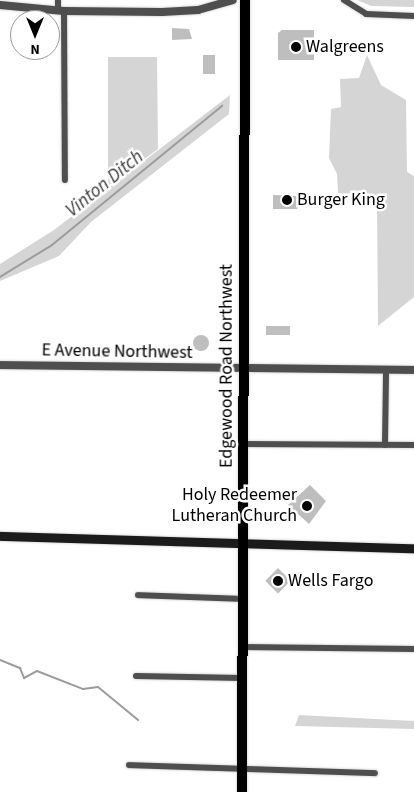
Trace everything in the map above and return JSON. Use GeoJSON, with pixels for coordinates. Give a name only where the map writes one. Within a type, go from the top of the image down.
{"type":"FeatureCollection","features":[{"type":"Feature","properties":{"kind":"main road","name":"Edgewood Road Northwest"},"geometry":{"type":"LineString","coordinates":[[242,792],[245,0]]}},
{"type":"Feature","properties":{"kind":"main road"},"geometry":{"type":"LineString","coordinates":[[0,536],[242,546],[414,548]]}},
{"type":"Feature","properties":{"kind":"street"},"geometry":{"type":"LineString","coordinates":[[58,0],[61,11],[65,180]]}},
{"type":"Feature","properties":{"kind":"street"},"geometry":{"type":"LineString","coordinates":[[0,5],[61,11],[184,11],[232,0]]}},
{"type":"Feature","properties":{"kind":"street"},"geometry":{"type":"LineString","coordinates":[[344,0],[366,14],[414,16]]}},
{"type":"Feature","properties":{"kind":"street","name":"E Avenue Northwest"},"geometry":{"type":"LineString","coordinates":[[0,366],[414,370]]}},
{"type":"Feature","properties":{"kind":"street"},"geometry":{"type":"LineString","coordinates":[[385,445],[386,370]]}},
{"type":"Feature","properties":{"kind":"street"},"geometry":{"type":"LineString","coordinates":[[243,444],[414,445]]}},
{"type":"Feature","properties":{"kind":"street"},"geometry":{"type":"LineString","coordinates":[[138,595],[242,599]]}},
{"type":"Feature","properties":{"kind":"street"},"geometry":{"type":"LineString","coordinates":[[242,647],[414,649]]}},
{"type":"Feature","properties":{"kind":"street"},"geometry":{"type":"LineString","coordinates":[[136,676],[242,678]]}},
{"type":"Feature","properties":{"kind":"street"},"geometry":{"type":"LineString","coordinates":[[129,765],[242,766],[304,773],[375,773]]}},
{"type":"Feature","properties":{"kind":"shaded area"},"geometry":{"type":"Polygon","coordinates":[[[357,0],[414,0],[414,7],[371,6],[357,0]]]}},
{"type":"Feature","properties":{"kind":"shaded area"},"geometry":{"type":"Polygon","coordinates":[[[367,55],[381,85],[406,100],[407,172],[414,176],[414,297],[378,326],[377,199],[338,193],[337,174],[329,158],[331,109],[341,107],[340,79],[359,78],[367,55]]]}},
{"type":"Feature","properties":{"kind":"shaded area"},"geometry":{"type":"Polygon","coordinates":[[[108,57],[157,57],[158,149],[108,186],[108,57]]]}},
{"type":"Feature","properties":{"kind":"shaded area"},"geometry":{"type":"Polygon","coordinates":[[[230,95],[229,114],[91,222],[59,256],[0,281],[0,264],[54,230],[230,95]]]}},
{"type":"Feature","properties":{"kind":"shaded area"},"geometry":{"type":"Polygon","coordinates":[[[299,715],[414,721],[414,729],[295,726],[299,715]]]}},
{"type":"Feature","properties":{"kind":"building"},"geometry":{"type":"Polygon","coordinates":[[[172,28],[189,29],[192,39],[172,40],[172,28]]]}},
{"type":"Feature","properties":{"kind":"building","name":"Walgreens"},"geometry":{"type":"Polygon","coordinates":[[[282,30],[314,30],[314,60],[278,60],[278,33],[282,30]]]}},
{"type":"Feature","properties":{"kind":"building"},"geometry":{"type":"Polygon","coordinates":[[[203,55],[215,55],[215,74],[203,74],[203,55]]]}},
{"type":"Feature","properties":{"kind":"building","name":"Burger King"},"geometry":{"type":"Polygon","coordinates":[[[273,195],[300,196],[300,204],[297,209],[273,209],[273,195]]]}},
{"type":"Feature","properties":{"kind":"building"},"geometry":{"type":"Polygon","coordinates":[[[266,326],[290,326],[290,335],[266,335],[266,326]]]}},
{"type":"Feature","properties":{"kind":"building"},"geometry":{"type":"Polygon","coordinates":[[[201,335],[209,343],[201,351],[193,343],[201,335]]]}},
{"type":"Feature","properties":{"kind":"building","name":"Holy Redeemer Lutheran Church"},"geometry":{"type":"Polygon","coordinates":[[[310,485],[326,501],[309,524],[288,505],[310,485]]]}},
{"type":"Feature","properties":{"kind":"building","name":"Wells Fargo"},"geometry":{"type":"Polygon","coordinates":[[[278,568],[291,581],[278,593],[265,581],[278,568]]]}},
{"type":"Feature","properties":{"kind":"waterway","name":"Vinton Ditch"},"geometry":{"type":"LineString","coordinates":[[0,277],[52,245],[222,106]]}},
{"type":"Feature","properties":{"kind":"waterway"},"geometry":{"type":"LineString","coordinates":[[0,660],[20,668],[24,678],[37,671],[83,689],[98,687],[138,720]]}},
{"type":"Feature","properties":{"kind":"place","name":"Walgreens"},"geometry":{"type":"Point","coordinates":[296,47]}},
{"type":"Feature","properties":{"kind":"place","name":"Burger King"},"geometry":{"type":"Point","coordinates":[287,200]}},
{"type":"Feature","properties":{"kind":"place","name":"Holy Redeemer Lutheran Church"},"geometry":{"type":"Point","coordinates":[307,506]}},
{"type":"Feature","properties":{"kind":"place","name":"Wells Fargo"},"geometry":{"type":"Point","coordinates":[278,581]}}]}
